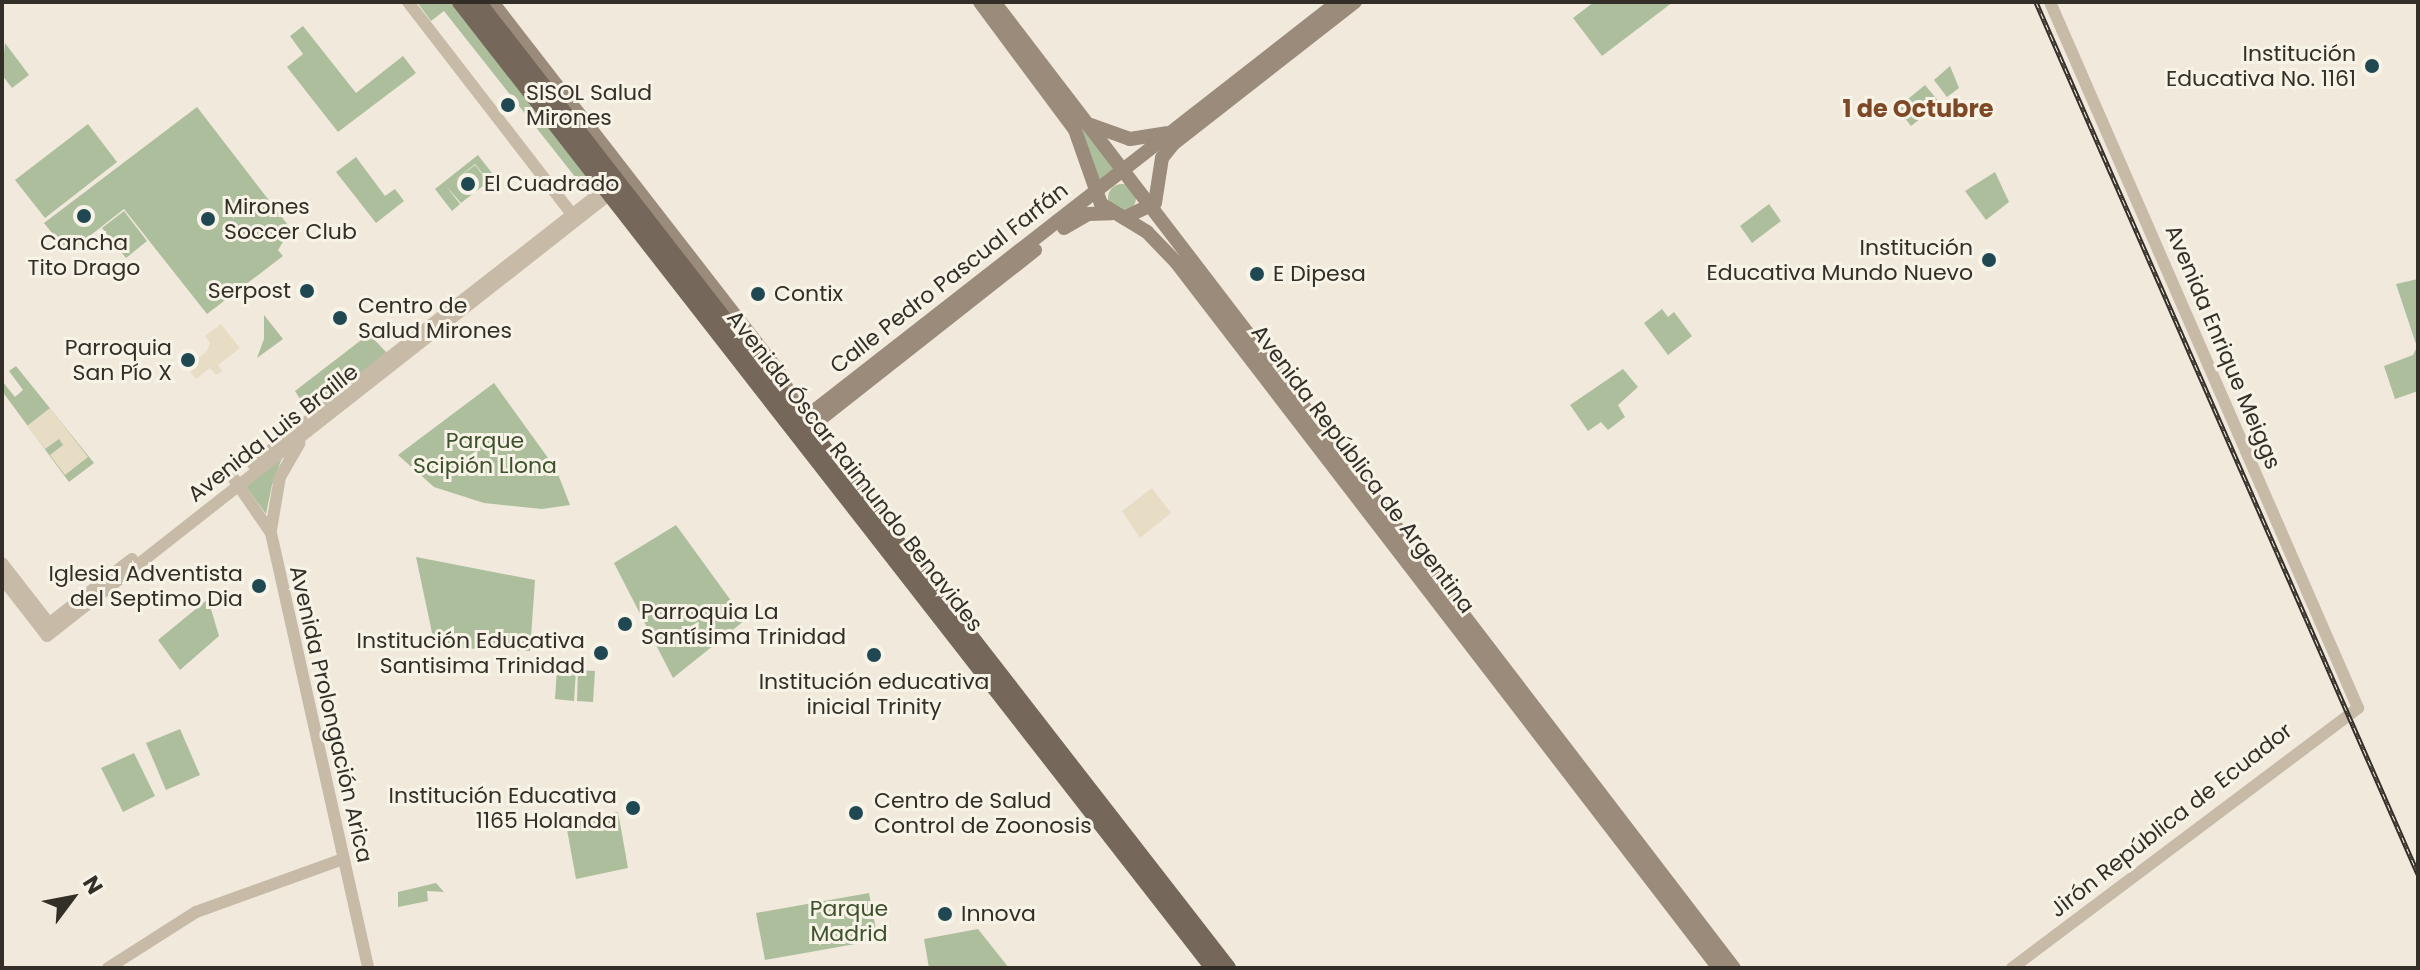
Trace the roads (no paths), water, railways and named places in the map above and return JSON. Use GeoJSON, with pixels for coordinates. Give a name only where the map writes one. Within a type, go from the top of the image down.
{"type":"FeatureCollection","features":[{"type":"Feature","properties":{"kind":"main road","name":"Avenida Óscar Raimundo Benavides"},"geometry":{"type":"LineString","coordinates":[[460,2],[612,188],[1228,968]]}},
{"type":"Feature","properties":{"kind":"main road","name":"Avenida Óscar Raimundo Benavides"},"geometry":{"type":"LineString","coordinates":[[478,2],[612,188]]}},
{"type":"Feature","properties":{"kind":"main road","name":"Avenida Óscar Raimundo Benavides"},"geometry":{"type":"LineString","coordinates":[[492,2],[778,371],[802,427],[1213,968]]}},
{"type":"Feature","properties":{"kind":"main road","name":"Avenida República de Argentina"},"geometry":{"type":"LineString","coordinates":[[980,2],[1075,130],[1094,193],[1118,216],[1171,255],[1719,968]]}},
{"type":"Feature","properties":{"kind":"main road","name":"Avenida República de Argentina"},"geometry":{"type":"LineString","coordinates":[[994,2],[1734,968]]}},
{"type":"Feature","properties":{"kind":"main road","name":"Calle Pedro Pascual Farfán"},"geometry":{"type":"LineString","coordinates":[[802,427],[1338,2]]}},
{"type":"Feature","properties":{"kind":"main road"},"geometry":{"type":"LineString","coordinates":[[1150,208],[1159,194],[1162,158],[1173,144],[1355,2]]}},
{"type":"Feature","properties":{"kind":"main road"},"geometry":{"type":"LineString","coordinates":[[1083,118],[1105,132],[1130,139],[1178,127]]}},
{"type":"Feature","properties":{"kind":"main road","name":"Calle Pedro Pascual Farfán"},"geometry":{"type":"LineString","coordinates":[[802,427],[1070,223],[1088,214],[1118,216],[1150,208]]}},
{"type":"Feature","properties":{"kind":"street"},"geometry":{"type":"LineString","coordinates":[[408,2],[572,214]]}},
{"type":"Feature","properties":{"kind":"street","name":"Avenida Enrique Meiggs"},"geometry":{"type":"LineString","coordinates":[[2050,2],[2358,708]]}},
{"type":"Feature","properties":{"kind":"street"},"geometry":{"type":"LineString","coordinates":[[612,188],[617,164]]}},
{"type":"Feature","properties":{"kind":"street","name":"Avenida Luis Braille"},"geometry":{"type":"LineString","coordinates":[[48,629],[572,214],[612,188]]}},
{"type":"Feature","properties":{"kind":"street","name":"Avenida Luis Braille"},"geometry":{"type":"LineString","coordinates":[[236,482],[309,431],[612,188]]}},
{"type":"Feature","properties":{"kind":"street"},"geometry":{"type":"LineString","coordinates":[[271,533],[280,477],[309,431]]}},
{"type":"Feature","properties":{"kind":"street","name":"Avenida Prolongación Arica"},"geometry":{"type":"LineString","coordinates":[[236,482],[271,533],[368,968]]}},
{"type":"Feature","properties":{"kind":"street"},"geometry":{"type":"LineString","coordinates":[[2,563],[48,629]]}},
{"type":"Feature","properties":{"kind":"street"},"geometry":{"type":"LineString","coordinates":[[2,578],[48,629]]}},
{"type":"Feature","properties":{"kind":"street","name":"Jirón República de Ecuador"},"geometry":{"type":"LineString","coordinates":[[2012,968],[2319,732],[2358,708]]}},
{"type":"Feature","properties":{"kind":"street"},"geometry":{"type":"LineString","coordinates":[[108,968],[196,912],[343,859]]}},
{"type":"Feature","properties":{"kind":"railway"},"geometry":{"type":"LineString","coordinates":[[2036,2],[2418,874]]}},
{"type":"Feature","properties":{"kind":"place","name":"Institución Educativa No. 1161"},"geometry":{"type":"Point","coordinates":[2372,66]}},
{"type":"Feature","properties":{"kind":"place","name":"SISOL Salud Mirones"},"geometry":{"type":"Point","coordinates":[508,105]}},
{"type":"Feature","properties":{"kind":"place","name":"El Cuadrado"},"geometry":{"type":"Point","coordinates":[468,184]}},
{"type":"Feature","properties":{"kind":"place","name":"Cancha Tito Drago"},"geometry":{"type":"Point","coordinates":[84,216]}},
{"type":"Feature","properties":{"kind":"place","name":"Mirones Soccer Club"},"geometry":{"type":"Point","coordinates":[208,219]}},
{"type":"Feature","properties":{"kind":"place","name":"Institución Educativa Mundo Nuevo"},"geometry":{"type":"Point","coordinates":[1989,260]}},
{"type":"Feature","properties":{"kind":"place","name":"E Dipesa"},"geometry":{"type":"Point","coordinates":[1257,274]}},
{"type":"Feature","properties":{"kind":"place","name":"Serpost"},"geometry":{"type":"Point","coordinates":[307,291]}},
{"type":"Feature","properties":{"kind":"place","name":"Contix"},"geometry":{"type":"Point","coordinates":[758,294]}},
{"type":"Feature","properties":{"kind":"place","name":"Centro de Salud Mirones"},"geometry":{"type":"Point","coordinates":[340,318]}},
{"type":"Feature","properties":{"kind":"place","name":"Parroquia San Pío X"},"geometry":{"type":"Point","coordinates":[188,360]}},
{"type":"Feature","properties":{"kind":"place","name":"Iglesia Adventista del Septimo Dia"},"geometry":{"type":"Point","coordinates":[259,586]}},
{"type":"Feature","properties":{"kind":"place","name":"Parroquia La Santísima Trinidad"},"geometry":{"type":"Point","coordinates":[625,624]}},
{"type":"Feature","properties":{"kind":"place","name":"Institución Educativa Santisima Trinidad"},"geometry":{"type":"Point","coordinates":[601,653]}},
{"type":"Feature","properties":{"kind":"place","name":"Institución educativa inicial Trinity"},"geometry":{"type":"Point","coordinates":[874,655]}},
{"type":"Feature","properties":{"kind":"place","name":"Institución Educativa 1165 Holanda"},"geometry":{"type":"Point","coordinates":[633,808]}},
{"type":"Feature","properties":{"kind":"place","name":"Centro de Salud Control de Zoonosis"},"geometry":{"type":"Point","coordinates":[856,813]}},
{"type":"Feature","properties":{"kind":"place","name":"Innova"},"geometry":{"type":"Point","coordinates":[945,914]}},
{"type":"Feature","properties":{"kind":"district","name":"1 de Octubre"},"geometry":{"type":"Point","coordinates":[1918,109]}},
{"type":"Feature","properties":{"kind":"park label","name":"Parque Scipión Llona"},"geometry":{"type":"Point","coordinates":[485,452]}},
{"type":"Feature","properties":{"kind":"park label","name":"Parque Madrid"},"geometry":{"type":"Point","coordinates":[849,920]}}]}
